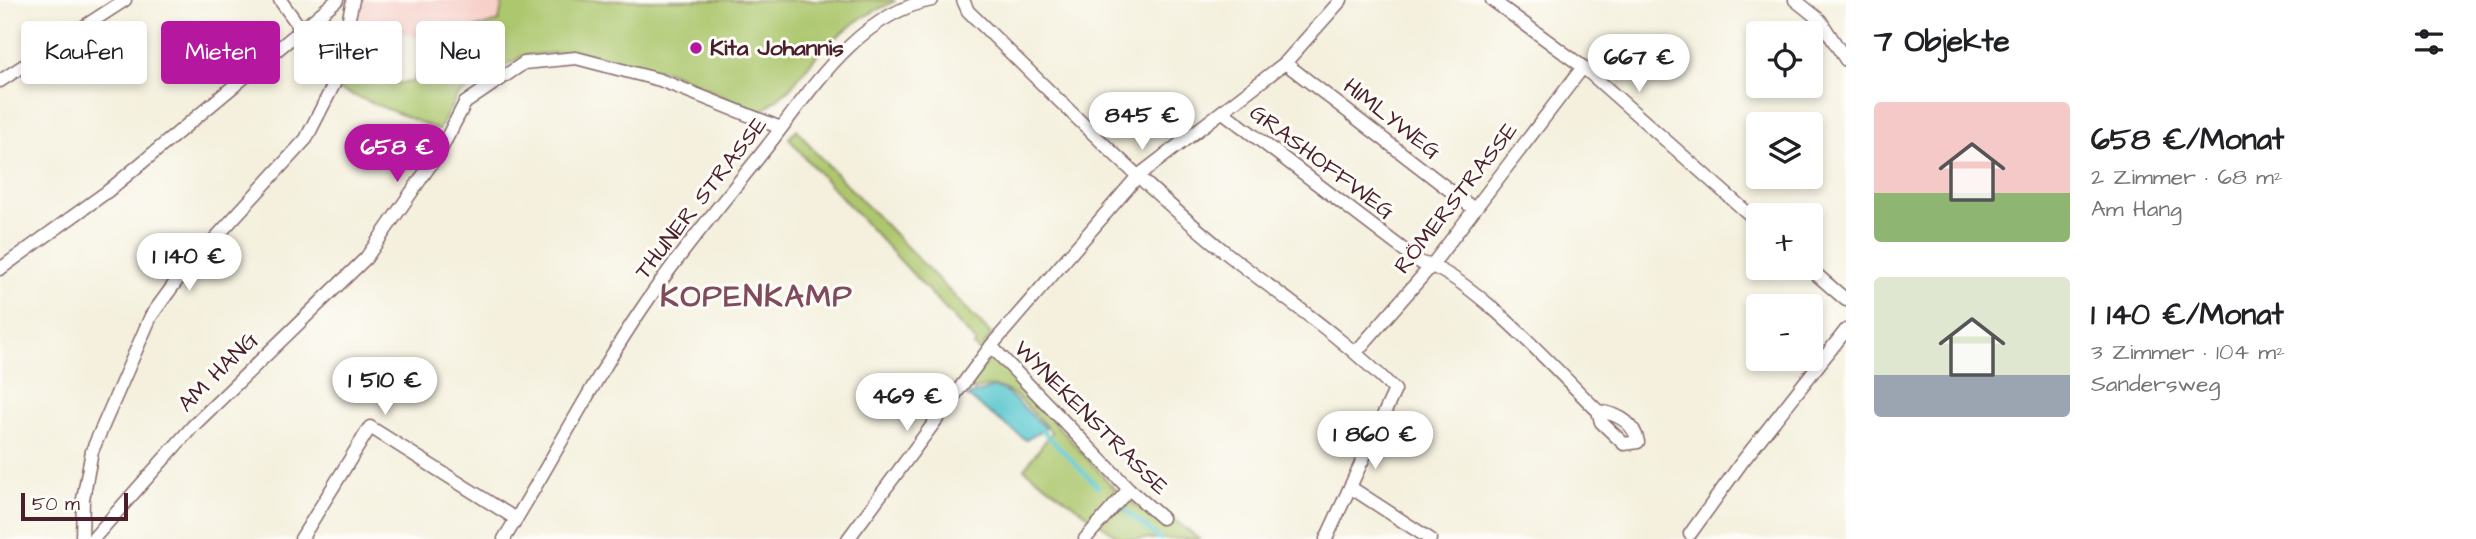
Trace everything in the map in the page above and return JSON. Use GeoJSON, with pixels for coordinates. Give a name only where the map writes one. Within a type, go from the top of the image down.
{"type":"FeatureCollection","features":[{"type":"Feature","properties":{"kind":"street"},"geometry":{"type":"LineString","coordinates":[[0,81],[125,0]]}},
{"type":"Feature","properties":{"kind":"street"},"geometry":{"type":"LineString","coordinates":[[280,0],[295,21]]}},
{"type":"Feature","properties":{"kind":"street"},"geometry":{"type":"LineString","coordinates":[[311,21],[337,0]]}},
{"type":"Feature","properties":{"kind":"street"},"geometry":{"type":"LineString","coordinates":[[82,539],[83,499],[92,451],[151,316],[178,279],[306,139],[334,84],[353,0]]}},
{"type":"Feature","properties":{"kind":"street","name":"THUNER STRASSE"},"geometry":{"type":"LineString","coordinates":[[503,539],[643,307],[781,128],[847,49],[890,15],[912,2],[932,0]]}},
{"type":"Feature","properties":{"kind":"street"},"geometry":{"type":"LineString","coordinates":[[963,0],[968,11],[1138,176],[1225,252],[1357,351],[1395,390],[1326,539]]}},
{"type":"Feature","properties":{"kind":"street"},"geometry":{"type":"LineString","coordinates":[[848,539],[991,346],[1138,176],[1285,63],[1341,0]]}},
{"type":"Feature","properties":{"kind":"street"},"geometry":{"type":"LineString","coordinates":[[1492,0],[1583,67],[1746,211]]}},
{"type":"Feature","properties":{"kind":"street"},"geometry":{"type":"LineString","coordinates":[[1796,0],[1820,20],[1846,60]]}},
{"type":"Feature","properties":{"kind":"street"},"geometry":{"type":"LineString","coordinates":[[0,269],[108,191],[294,35]]}},
{"type":"Feature","properties":{"kind":"street","name":"AM HANG"},"geometry":{"type":"LineString","coordinates":[[93,539],[193,426],[366,258],[440,151],[465,103],[524,63],[576,58],[612,67],[660,80],[781,128]]}},
{"type":"Feature","properties":{"kind":"street","name":"HIMLYWEG"},"geometry":{"type":"LineString","coordinates":[[1285,63],[1474,209]]}},
{"type":"Feature","properties":{"kind":"street","name":"RÖMERSTRASSE"},"geometry":{"type":"LineString","coordinates":[[1357,351],[1432,265],[1583,67]]}},
{"type":"Feature","properties":{"kind":"street","name":"GRASHOFFWEG"},"geometry":{"type":"LineString","coordinates":[[1223,112],[1420,263],[1443,269],[1490,307],[1598,411]]}},
{"type":"Feature","properties":{"kind":"street"},"geometry":{"type":"LineString","coordinates":[[1823,280],[1846,300]]}},
{"type":"Feature","properties":{"kind":"street"},"geometry":{"type":"LineString","coordinates":[[1690,534],[1742,462],[1846,330]]}},
{"type":"Feature","properties":{"kind":"street","name":"WYNEKENSTRASSE"},"geometry":{"type":"LineString","coordinates":[[991,346],[1129,489],[1162,518]]}},
{"type":"Feature","properties":{"kind":"street"},"geometry":{"type":"LineString","coordinates":[[301,539],[370,427],[516,519]]}},
{"type":"Feature","properties":{"kind":"street"},"geometry":{"type":"LineString","coordinates":[[1350,486],[1430,539]]}},
{"type":"Feature","properties":{"kind":"street"},"geometry":{"type":"LineString","coordinates":[[1085,539],[1129,489]]}},
{"type":"Feature","properties":{"kind":"shaded area"},"geometry":{"type":"Polygon","coordinates":[[[363,0],[503,0],[499,21],[416,21],[416,37],[402,34],[402,21],[359,21],[363,0]]]}},
{"type":"Feature","properties":{"kind":"green space"},"geometry":{"type":"Polygon","coordinates":[[[503,0],[895,1],[861,18],[823,48],[790,88],[760,113],[670,72],[576,51],[522,56],[505,66],[505,21],[499,21],[503,0]]]}},
{"type":"Feature","properties":{"kind":"green space"},"geometry":{"type":"Polygon","coordinates":[[[416,74],[416,84],[476,84],[457,96],[439,130],[340,90],[342,84],[413,82],[416,74]]]}},
{"type":"Feature","properties":{"kind":"green space"},"geometry":{"type":"Polygon","coordinates":[[[797,129],[815,152],[992,335],[984,345],[1113,487],[1157,522],[1167,514],[1199,539],[1121,539],[1024,469],[1052,432],[1026,405],[1007,391],[997,387],[986,386],[974,390],[968,387],[988,360],[974,346],[976,342],[806,159],[789,138],[797,129]]]}},
{"type":"Feature","properties":{"kind":"water"},"geometry":{"type":"Polygon","coordinates":[[[994,387],[1004,390],[1046,428],[1026,440],[967,396],[994,387]]]}},
{"type":"Feature","properties":{"kind":"waterway"},"geometry":{"type":"LineString","coordinates":[[1041,429],[1098,487]]}},
{"type":"Feature","properties":{"kind":"waterway"},"geometry":{"type":"LineString","coordinates":[[1125,510],[1160,539]]}},
{"type":"Feature","properties":{"kind":"place","name":"Kita Johannis"},"geometry":{"type":"Point","coordinates":[696,48]}},
{"type":"Feature","properties":{"kind":"district","name":"KOPENKAMP"},"geometry":{"type":"Point","coordinates":[757,297]}}]}
